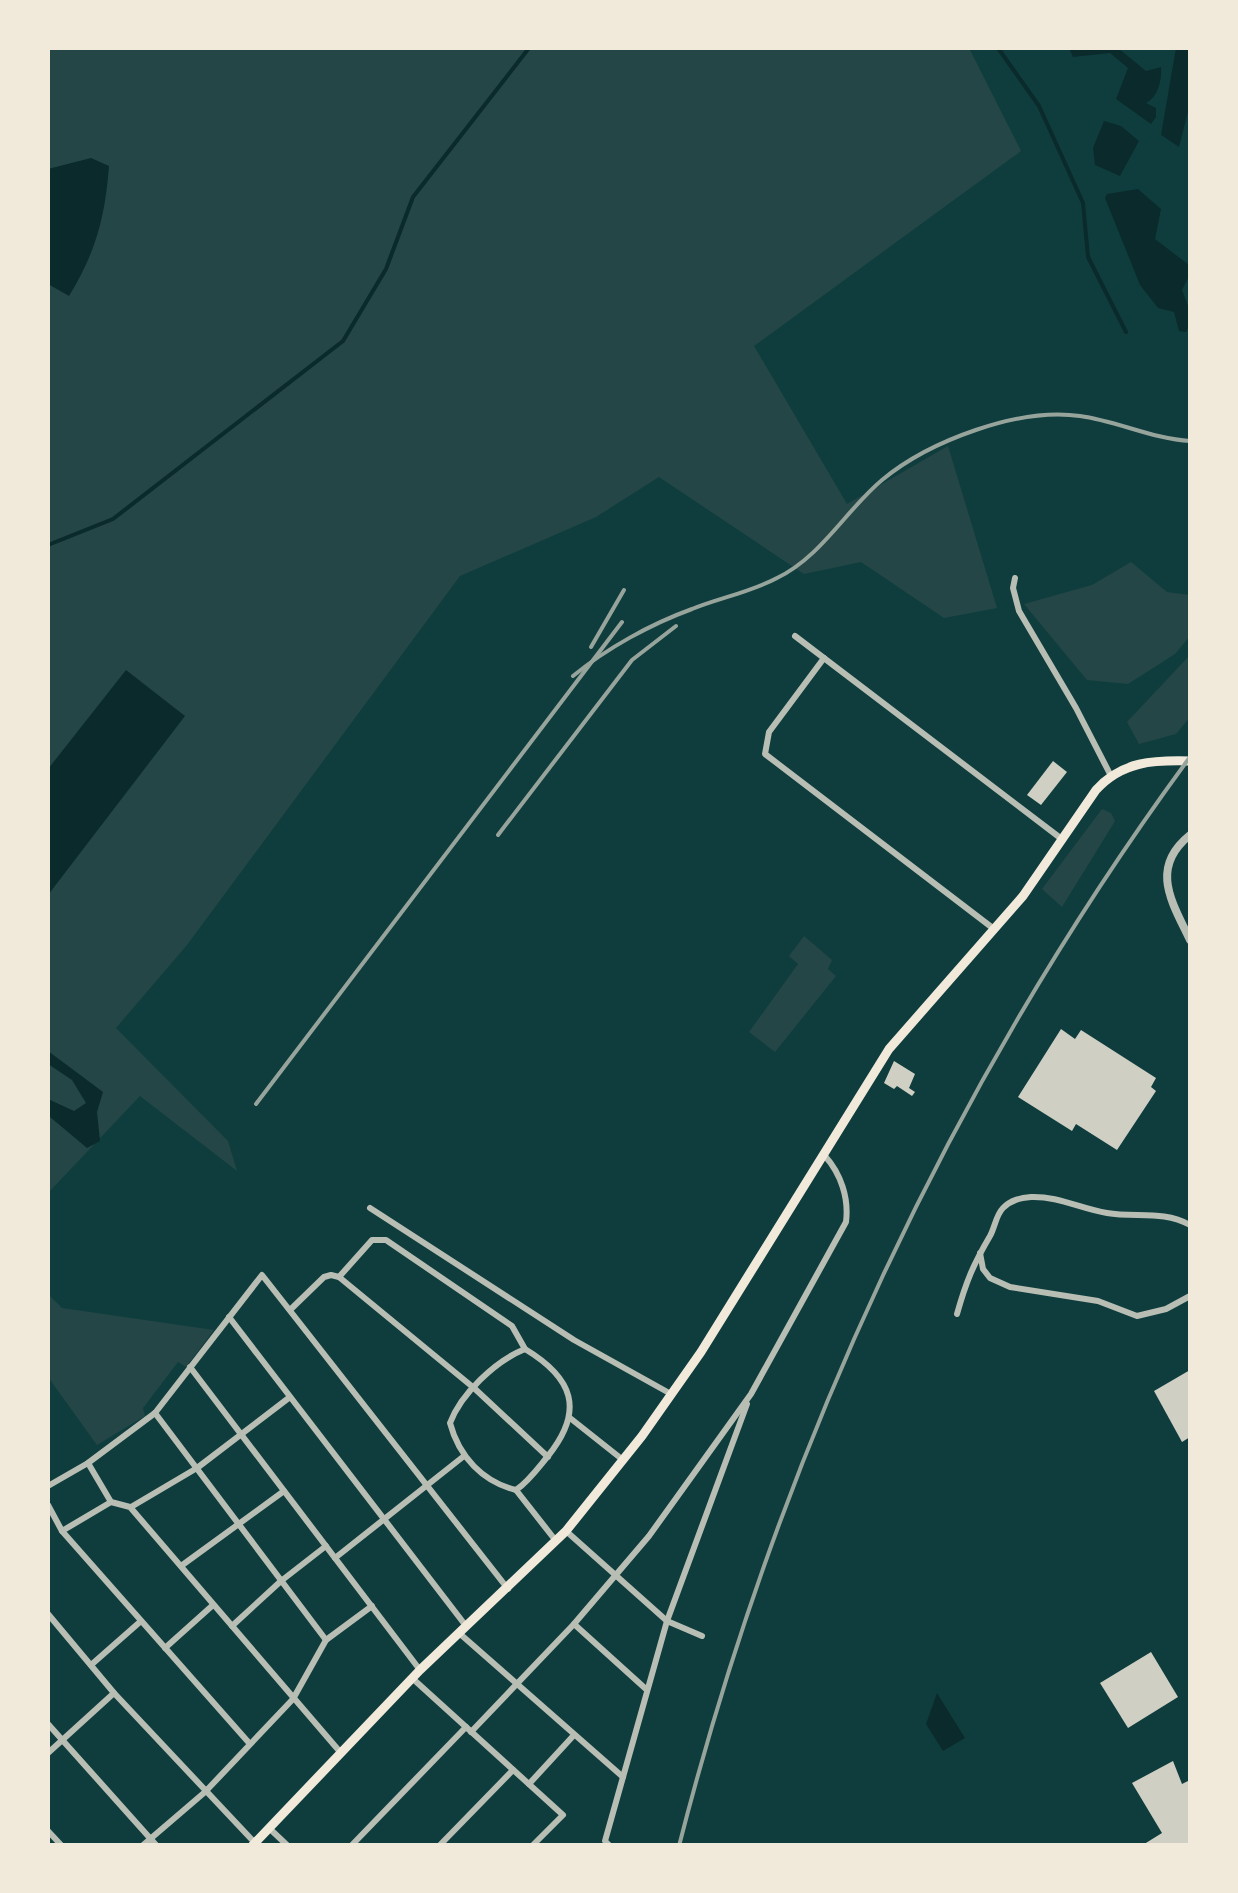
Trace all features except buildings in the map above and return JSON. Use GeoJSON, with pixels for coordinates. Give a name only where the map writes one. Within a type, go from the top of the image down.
{"type":"FeatureCollection","features":[{"type":"Feature","properties":{"kind":"main road"},"geometry":{"type":"LineString","coordinates":[[253,1844],[416,1674],[566,1531],[623,1460],[701,1352],[889,1049],[1032,885],[1096,790],[1110,776],[1134,765],[1157,760],[1190,761]]}},
{"type":"Feature","properties":{"kind":"street"},"geometry":{"type":"LineString","coordinates":[[1015,578],[1012,588],[1019,610],[1110,776]]}},
{"type":"Feature","properties":{"kind":"street"},"geometry":{"type":"LineString","coordinates":[[794,636],[1064,840]]}},
{"type":"Feature","properties":{"kind":"street"},"geometry":{"type":"LineString","coordinates":[[824,658],[769,732],[765,754],[994,929]]}},
{"type":"Feature","properties":{"kind":"street"},"geometry":{"type":"LineString","coordinates":[[1190,835],[1172,858],[1167,884],[1190,940]]}},
{"type":"Feature","properties":{"kind":"street"},"geometry":{"type":"LineString","coordinates":[[351,1846],[574,1624],[616,1576],[751,1394],[846,1222],[848,1208],[840,1181],[824,1156]]}},
{"type":"Feature","properties":{"kind":"street"},"geometry":{"type":"LineString","coordinates":[[957,1314],[970,1270],[1000,1211],[1013,1200],[1060,1200],[1086,1210],[1124,1216],[1155,1214],[1179,1218],[1190,1225]]}},
{"type":"Feature","properties":{"kind":"street"},"geometry":{"type":"LineString","coordinates":[[370,1208],[574,1340],[671,1394]]}},
{"type":"Feature","properties":{"kind":"street"},"geometry":{"type":"LineString","coordinates":[[339,1277],[372,1240],[386,1240],[512,1326],[525,1348],[544,1360],[564,1381],[570,1397],[570,1418],[564,1435],[516,1490]]}},
{"type":"Feature","properties":{"kind":"street"},"geometry":{"type":"LineString","coordinates":[[980,1251],[983,1269],[990,1278],[1010,1287],[1098,1301],[1137,1316],[1166,1309],[1190,1296]]}},
{"type":"Feature","properties":{"kind":"street"},"geometry":{"type":"LineString","coordinates":[[48,1486],[88,1464],[155,1412],[262,1275],[508,1589]]}},
{"type":"Feature","properties":{"kind":"street"},"geometry":{"type":"LineString","coordinates":[[290,1310],[324,1277],[339,1277],[474,1388],[548,1456]]}},
{"type":"Feature","properties":{"kind":"street"},"geometry":{"type":"LineString","coordinates":[[229,1318],[463,1630],[623,1778]]}},
{"type":"Feature","properties":{"kind":"street"},"geometry":{"type":"LineString","coordinates":[[525,1348],[504,1360],[457,1404],[450,1424],[464,1456],[499,1486],[516,1490],[556,1540]]}},
{"type":"Feature","properties":{"kind":"street"},"geometry":{"type":"LineString","coordinates":[[190,1367],[372,1606],[416,1674],[469,1730],[563,1816],[532,1846]]}},
{"type":"Feature","properties":{"kind":"street"},"geometry":{"type":"LineString","coordinates":[[610,1846],[605,1841],[668,1621],[751,1394]]}},
{"type":"Feature","properties":{"kind":"street"},"geometry":{"type":"LineString","coordinates":[[130,1507],[197,1468],[290,1396]]}},
{"type":"Feature","properties":{"kind":"street"},"geometry":{"type":"LineString","coordinates":[[155,1412],[326,1640]]}},
{"type":"Feature","properties":{"kind":"street"},"geometry":{"type":"LineString","coordinates":[[570,1418],[623,1460]]}},
{"type":"Feature","properties":{"kind":"street"},"geometry":{"type":"LineString","coordinates":[[335,1558],[464,1456]]}},
{"type":"Feature","properties":{"kind":"street"},"geometry":{"type":"LineString","coordinates":[[88,1464],[111,1502],[130,1507],[340,1753]]}},
{"type":"Feature","properties":{"kind":"street"},"geometry":{"type":"LineString","coordinates":[[180,1566],[284,1490]]}},
{"type":"Feature","properties":{"kind":"street"},"geometry":{"type":"LineString","coordinates":[[62,1531],[111,1502]]}},
{"type":"Feature","properties":{"kind":"street"},"geometry":{"type":"LineString","coordinates":[[48,1505],[62,1531],[250,1744]]}},
{"type":"Feature","properties":{"kind":"street"},"geometry":{"type":"LineString","coordinates":[[566,1531],[668,1621],[702,1636]]}},
{"type":"Feature","properties":{"kind":"street"},"geometry":{"type":"LineString","coordinates":[[232,1626],[326,1546]]}},
{"type":"Feature","properties":{"kind":"street"},"geometry":{"type":"LineString","coordinates":[[165,1648],[214,1605]]}},
{"type":"Feature","properties":{"kind":"street"},"geometry":{"type":"LineString","coordinates":[[142,1846],[205,1792],[293,1699],[326,1640],[372,1606]]}},
{"type":"Feature","properties":{"kind":"street"},"geometry":{"type":"LineString","coordinates":[[48,1614],[114,1693],[253,1844]]}},
{"type":"Feature","properties":{"kind":"street"},"geometry":{"type":"LineString","coordinates":[[91,1664],[142,1621]]}},
{"type":"Feature","properties":{"kind":"street"},"geometry":{"type":"LineString","coordinates":[[574,1624],[648,1690]]}},
{"type":"Feature","properties":{"kind":"street"},"geometry":{"type":"LineString","coordinates":[[48,1753],[114,1693]]}},
{"type":"Feature","properties":{"kind":"street"},"geometry":{"type":"LineString","coordinates":[[48,1724],[157,1846]]}},
{"type":"Feature","properties":{"kind":"street"},"geometry":{"type":"LineString","coordinates":[[529,1784],[574,1734]]}},
{"type":"Feature","properties":{"kind":"street"},"geometry":{"type":"LineString","coordinates":[[439,1846],[514,1770]]}},
{"type":"Feature","properties":{"kind":"street"},"geometry":{"type":"LineString","coordinates":[[270,1829],[288,1846]]}},
{"type":"Feature","properties":{"kind":"street"},"geometry":{"type":"LineString","coordinates":[[48,1830],[62,1846]]}},
{"type":"Feature","properties":{"kind":"shaded area"},"geometry":{"type":"Polygon","coordinates":[[[48,48],[969,48],[1021,151],[754,346],[847,504],[948,446],[997,608],[944,618],[861,562],[804,574],[659,477],[596,517],[460,576],[187,945],[116,1028],[228,1141],[237,1171],[140,1096],[48,1193],[48,48]]]}},
{"type":"Feature","properties":{"kind":"shaded area"},"geometry":{"type":"Polygon","coordinates":[[[1069,48],[1118,48],[1146,71],[1161,67],[1158,88],[1146,103],[1156,108],[1151,124],[1116,99],[1128,68],[1110,53],[1073,57],[1069,48]]]}},
{"type":"Feature","properties":{"kind":"shaded area"},"geometry":{"type":"Polygon","coordinates":[[[1176,48],[1190,48],[1190,104],[1179,147],[1161,135],[1176,48]]]}},
{"type":"Feature","properties":{"kind":"shaded area"},"geometry":{"type":"Polygon","coordinates":[[[1104,121],[1121,126],[1139,141],[1120,176],[1095,165],[1093,148],[1104,121]]]}},
{"type":"Feature","properties":{"kind":"shaded area"},"geometry":{"type":"Polygon","coordinates":[[[91,158],[109,166],[105,202],[98,234],[69,296],[48,284],[48,169],[91,158]]]}},
{"type":"Feature","properties":{"kind":"shaded area"},"geometry":{"type":"Polygon","coordinates":[[[1138,189],[1161,209],[1155,239],[1189,265],[1190,274],[1182,290],[1190,316],[1186,332],[1179,331],[1174,312],[1158,308],[1140,285],[1105,198],[1107,194],[1138,189]]]}},
{"type":"Feature","properties":{"kind":"shaded area"},"geometry":{"type":"Polygon","coordinates":[[[1131,562],[1167,592],[1190,595],[1190,636],[1175,654],[1128,684],[1087,680],[1024,604],[1092,585],[1131,562]]]}},
{"type":"Feature","properties":{"kind":"shaded area"},"geometry":{"type":"Polygon","coordinates":[[[1190,655],[1190,717],[1176,734],[1139,744],[1127,722],[1190,655]]]}},
{"type":"Feature","properties":{"kind":"shaded area"},"geometry":{"type":"Polygon","coordinates":[[[126,670],[185,716],[48,895],[48,769],[126,670]]]}},
{"type":"Feature","properties":{"kind":"shaded area"},"geometry":{"type":"Polygon","coordinates":[[[1102,809],[1111,813],[1115,821],[1062,907],[1042,889],[1102,809]]]}},
{"type":"Feature","properties":{"kind":"shaded area"},"geometry":{"type":"Polygon","coordinates":[[[804,936],[832,960],[828,969],[836,976],[775,1052],[749,1032],[798,964],[789,956],[804,936]]]}},
{"type":"Feature","properties":{"kind":"shaded area"},"geometry":{"type":"Polygon","coordinates":[[[48,1051],[103,1092],[97,1112],[100,1141],[87,1148],[50,1117],[48,1099],[74,1111],[86,1103],[72,1080],[48,1064],[48,1051]]]}},
{"type":"Feature","properties":{"kind":"shaded area"},"geometry":{"type":"Polygon","coordinates":[[[48,1294],[62,1308],[214,1330],[186,1367],[178,1362],[143,1408],[145,1416],[97,1445],[48,1377],[48,1294]]]}},
{"type":"Feature","properties":{"kind":"shaded area"},"geometry":{"type":"Polygon","coordinates":[[[937,1693],[965,1738],[943,1751],[926,1724],[937,1693]]]}},
{"type":"Feature","properties":{"kind":"waterway"},"geometry":{"type":"LineString","coordinates":[[48,545],[113,519],[343,341],[386,269],[413,197],[529,48]]}},
{"type":"Feature","properties":{"kind":"waterway"},"geometry":{"type":"LineString","coordinates":[[998,48],[1039,106],[1083,203],[1088,257],[1126,332]]}},
{"type":"Feature","properties":{"kind":"railway"},"geometry":{"type":"LineString","coordinates":[[573,676],[645,629],[757,587],[793,569],[882,480],[949,440],[1003,422],[1056,415],[1094,418],[1190,441]]}},
{"type":"Feature","properties":{"kind":"railway"},"geometry":{"type":"LineString","coordinates":[[591,647],[624,590]]}},
{"type":"Feature","properties":{"kind":"railway"},"geometry":{"type":"LineString","coordinates":[[256,1104],[622,622]]}},
{"type":"Feature","properties":{"kind":"railway"},"geometry":{"type":"LineString","coordinates":[[498,835],[632,660],[676,626]]}},
{"type":"Feature","properties":{"kind":"railway"},"geometry":{"type":"LineString","coordinates":[[679,1846],[720,1700],[767,1557],[822,1415],[882,1277],[950,1141],[1023,1009],[1104,881],[1190,757]]}}]}
